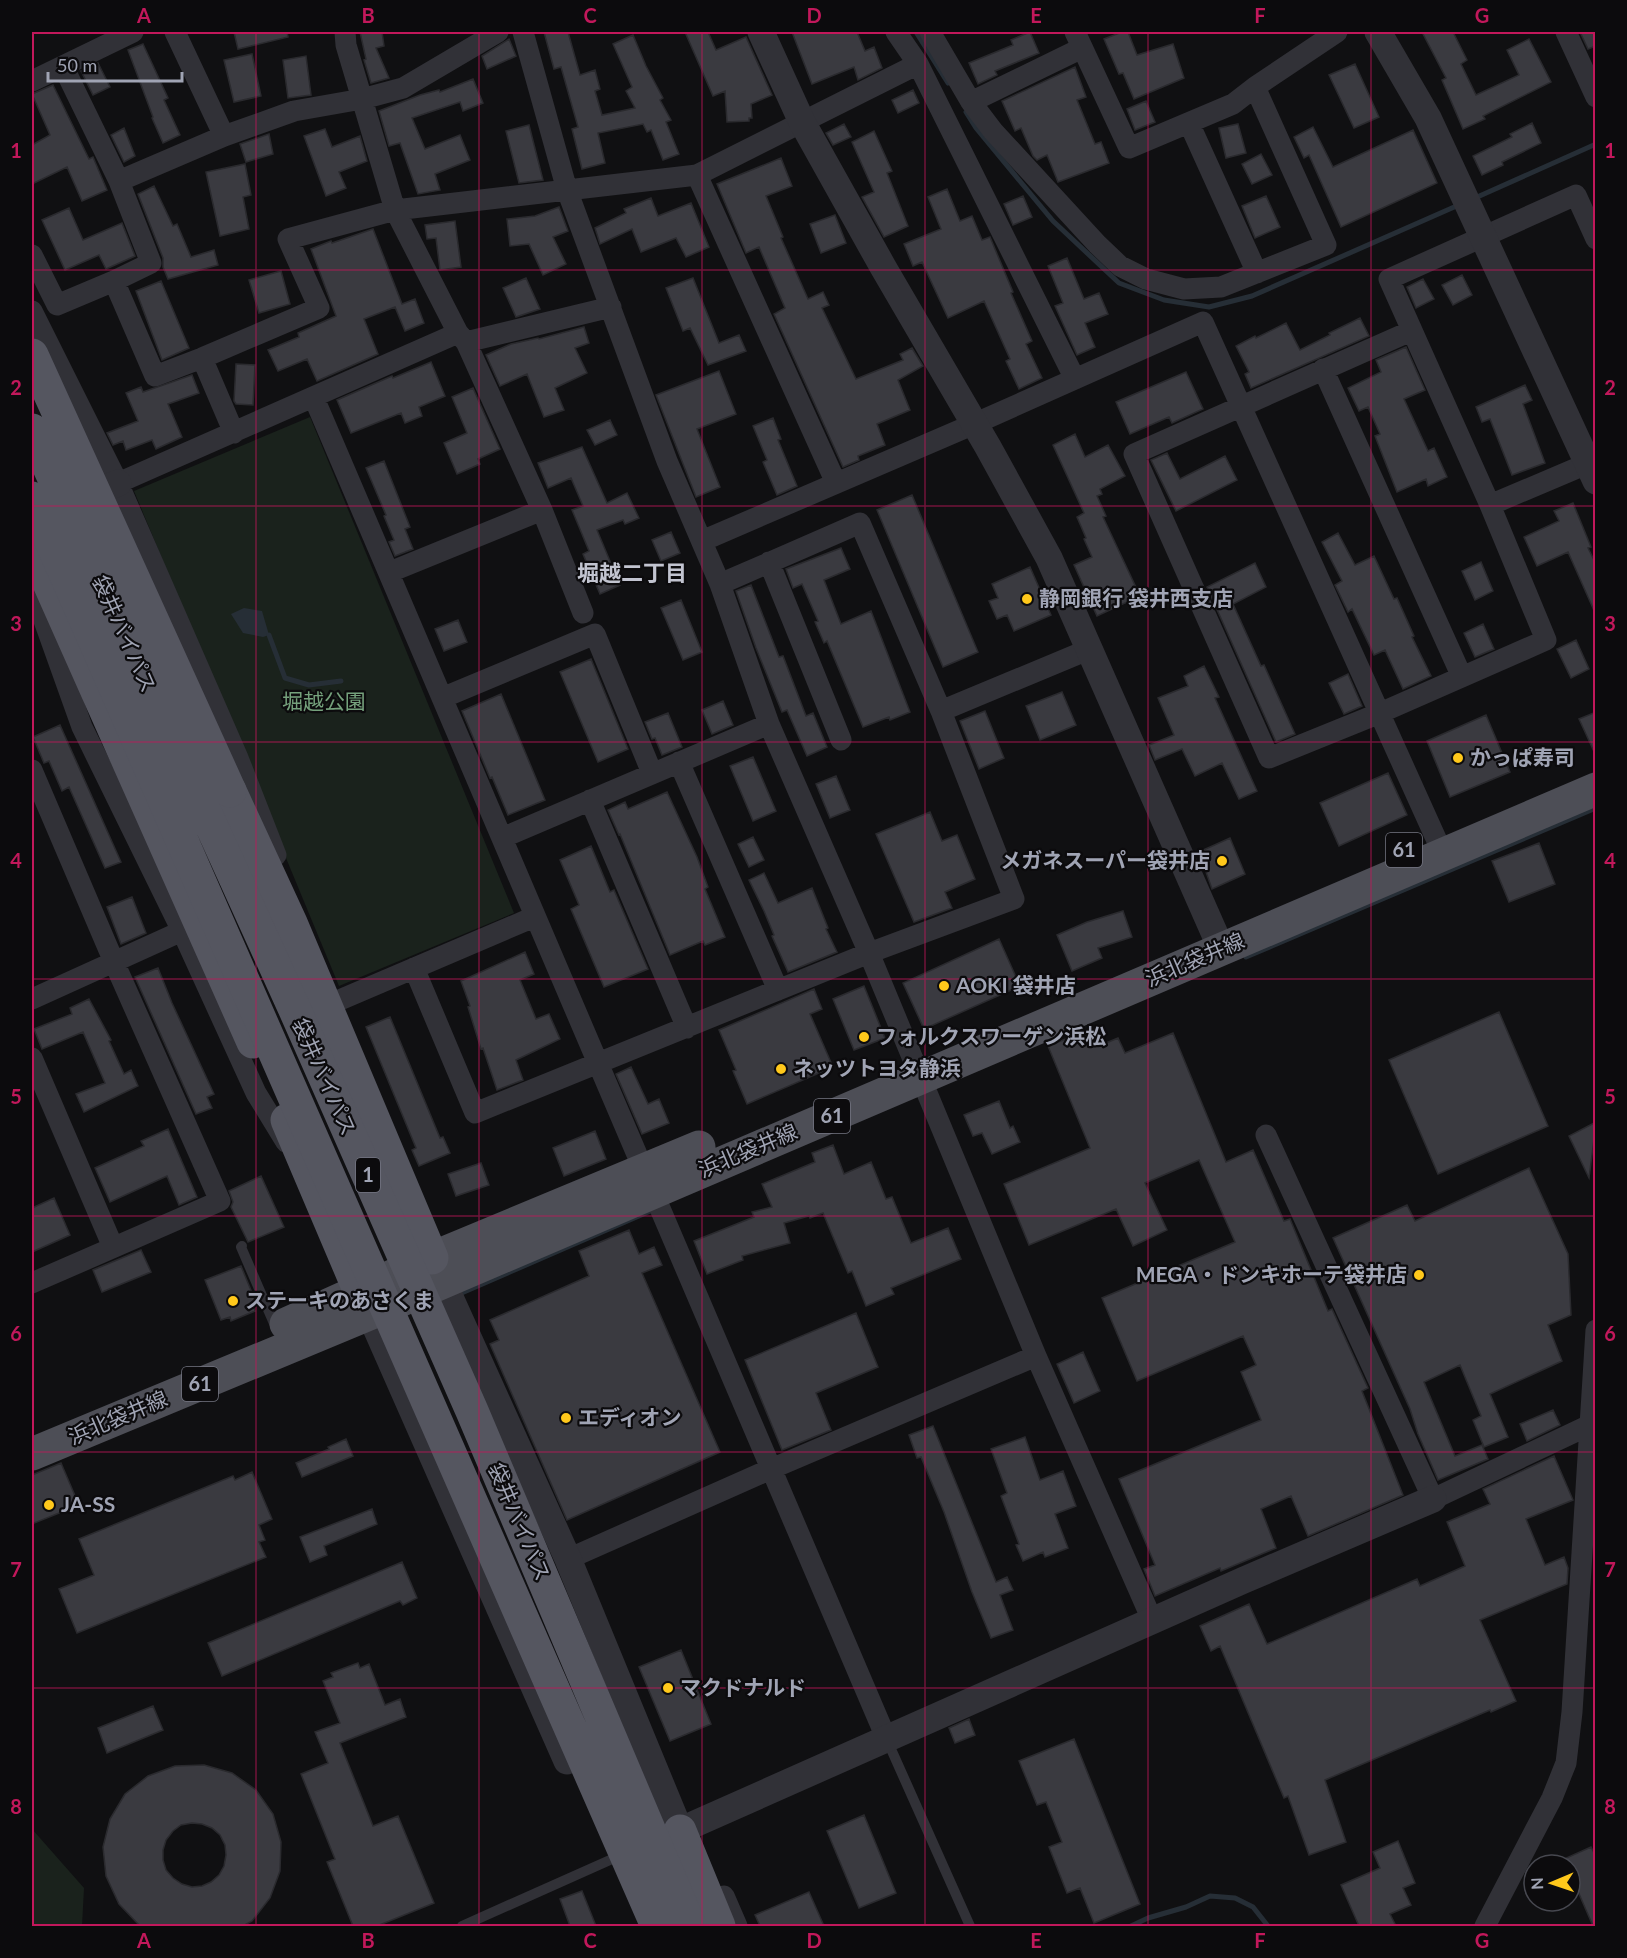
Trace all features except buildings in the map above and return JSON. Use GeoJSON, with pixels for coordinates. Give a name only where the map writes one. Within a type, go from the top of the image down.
{"type":"FeatureCollection","features":[{"type":"Feature","properties":{"kind":"highway"},"geometry":{"type":"LineString","coordinates":[[32,355],[291,923],[438,1269]]}},
{"type":"Feature","properties":{"kind":"highway","name":"袋井バイパス"},"geometry":{"type":"LineString","coordinates":[[32,430],[295,1010],[467,1400],[690,1926]]}},
{"type":"Feature","properties":{"kind":"highway","name":"袋井バイパス"},"geometry":{"type":"LineString","coordinates":[[32,498],[657,1926]]}},
{"type":"Feature","properties":{"kind":"highway"},"geometry":{"type":"LineString","coordinates":[[32,545],[284,1113],[365,1303]]}},
{"type":"Feature","properties":{"kind":"highway"},"geometry":{"type":"LineString","coordinates":[[680,1831],[719,1926]]}},
{"type":"Feature","properties":{"kind":"highway"},"geometry":{"type":"LineString","coordinates":[[610,1860],[640,1926]]}},
{"type":"Feature","properties":{"kind":"main road","name":"浜北袋井線"},"geometry":{"type":"LineString","coordinates":[[1439,846],[1596,768]]}},
{"type":"Feature","properties":{"kind":"main road","name":"浜北袋井線"},"geometry":{"type":"LineString","coordinates":[[32,1454],[438,1269],[917,1070],[1439,846],[1596,789]]}},
{"type":"Feature","properties":{"kind":"main road","name":"浜北袋井線"},"geometry":{"type":"LineString","coordinates":[[32,1430],[276,1328],[365,1303]]}},
{"type":"Feature","properties":{"kind":"street"},"geometry":{"type":"LineString","coordinates":[[32,81],[134,32]]}},
{"type":"Feature","properties":{"kind":"street"},"geometry":{"type":"LineString","coordinates":[[175,32],[225,136]]}},
{"type":"Feature","properties":{"kind":"street"},"geometry":{"type":"LineString","coordinates":[[345,32],[346,45],[395,210],[462,337],[542,510],[583,613]]}},
{"type":"Feature","properties":{"kind":"street"},"geometry":{"type":"LineString","coordinates":[[119,181],[225,136],[294,111],[362,99],[404,88],[498,32]]}},
{"type":"Feature","properties":{"kind":"street"},"geometry":{"type":"LineString","coordinates":[[523,32],[567,190],[668,461],[720,584],[769,724],[869,953],[1036,1356],[1153,1622]]}},
{"type":"Feature","properties":{"kind":"street"},"geometry":{"type":"LineString","coordinates":[[761,32],[802,122],[1049,558],[1217,940]]}},
{"type":"Feature","properties":{"kind":"street"},"geometry":{"type":"LineString","coordinates":[[896,32],[918,64],[1075,379]]}},
{"type":"Feature","properties":{"kind":"street"},"geometry":{"type":"LineString","coordinates":[[930,32],[971,102],[993,131],[1097,244],[1120,266],[1146,279],[1184,289],[1221,287],[1326,245],[1255,87]]}},
{"type":"Feature","properties":{"kind":"street"},"geometry":{"type":"LineString","coordinates":[[971,102],[1079,40],[1128,148],[1233,104],[1338,32]]}},
{"type":"Feature","properties":{"kind":"street"},"geometry":{"type":"LineString","coordinates":[[1378,32],[1428,118],[1593,468],[1490,505]]}},
{"type":"Feature","properties":{"kind":"street"},"geometry":{"type":"LineString","coordinates":[[1566,32],[1596,98]]}},
{"type":"Feature","properties":{"kind":"street"},"geometry":{"type":"LineString","coordinates":[[114,281],[155,376],[319,308],[288,239],[395,210],[697,175],[918,64]]}},
{"type":"Feature","properties":{"kind":"street"},"geometry":{"type":"LineString","coordinates":[[32,255],[57,305],[114,281],[151,262],[119,181],[63,66]]}},
{"type":"Feature","properties":{"kind":"street"},"geometry":{"type":"LineString","coordinates":[[1189,123],[1257,273]]}},
{"type":"Feature","properties":{"kind":"street"},"geometry":{"type":"LineString","coordinates":[[697,175],[836,483]]}},
{"type":"Feature","properties":{"kind":"street"},"geometry":{"type":"LineString","coordinates":[[1411,331],[1134,454],[1269,758],[1380,713],[1546,640],[1490,505],[1389,279],[1576,195],[1596,239]]}},
{"type":"Feature","properties":{"kind":"street"},"geometry":{"type":"LineString","coordinates":[[32,519],[462,337],[611,307]]}},
{"type":"Feature","properties":{"kind":"street"},"geometry":{"type":"LineString","coordinates":[[32,311],[118,483],[238,758],[334,1002],[350,1065]]}},
{"type":"Feature","properties":{"kind":"street"},"geometry":{"type":"LineString","coordinates":[[702,542],[1203,322],[1439,846]]}},
{"type":"Feature","properties":{"kind":"street"},"geometry":{"type":"LineString","coordinates":[[202,358],[234,433]]}},
{"type":"Feature","properties":{"kind":"street"},"geometry":{"type":"LineString","coordinates":[[1323,369],[1462,676]]}},
{"type":"Feature","properties":{"kind":"street"},"geometry":{"type":"LineString","coordinates":[[314,398],[887,1740]]}},
{"type":"Feature","properties":{"kind":"street"},"geometry":{"type":"LineString","coordinates":[[390,572],[542,510]]}},
{"type":"Feature","properties":{"kind":"street"},"geometry":{"type":"LineString","coordinates":[[414,968],[475,1113],[869,953],[1014,899],[941,711],[860,522],[720,584]]}},
{"type":"Feature","properties":{"kind":"street"},"geometry":{"type":"LineString","coordinates":[[769,562],[841,740]]}},
{"type":"Feature","properties":{"kind":"street"},"geometry":{"type":"LineString","coordinates":[[32,587],[82,728],[182,931],[256,1093],[319,1196]]}},
{"type":"Feature","properties":{"kind":"street"},"geometry":{"type":"LineString","coordinates":[[442,698],[595,634],[652,773]]}},
{"type":"Feature","properties":{"kind":"street"},"geometry":{"type":"LineString","coordinates":[[941,711],[1090,649]]}},
{"type":"Feature","properties":{"kind":"street"},"geometry":{"type":"LineString","coordinates":[[502,838],[769,724]]}},
{"type":"Feature","properties":{"kind":"street"},"geometry":{"type":"LineString","coordinates":[[679,762],[778,990]]}},
{"type":"Feature","properties":{"kind":"street"},"geometry":{"type":"LineString","coordinates":[[32,770],[220,1201],[32,1282]]}},
{"type":"Feature","properties":{"kind":"street"},"geometry":{"type":"LineString","coordinates":[[590,800],[687,1028]]}},
{"type":"Feature","properties":{"kind":"street"},"geometry":{"type":"LineString","coordinates":[[334,1002],[534,917]]}},
{"type":"Feature","properties":{"kind":"street"},"geometry":{"type":"LineString","coordinates":[[32,999],[182,931]]}},
{"type":"Feature","properties":{"kind":"street"},"geometry":{"type":"LineString","coordinates":[[32,1058],[113,1247]]}},
{"type":"Feature","properties":{"kind":"street"},"geometry":{"type":"LineString","coordinates":[[1266,1135],[1433,1499]]}},
{"type":"Feature","properties":{"kind":"street"},"geometry":{"type":"LineString","coordinates":[[438,1269],[568,1559],[680,1831],[716,1879],[737,1926]]}},
{"type":"Feature","properties":{"kind":"street"},"geometry":{"type":"LineString","coordinates":[[365,1303],[610,1860],[1433,1499],[1593,1423]]}},
{"type":"Feature","properties":{"kind":"street"},"geometry":{"type":"LineString","coordinates":[[1485,1926],[1552,1798],[1566,1763],[1572,1712],[1593,1423],[1596,1330]]}},
{"type":"Feature","properties":{"kind":"street"},"geometry":{"type":"LineString","coordinates":[[568,1559],[1036,1356]]}},
{"type":"Feature","properties":{"kind":"lane"},"geometry":{"type":"LineString","coordinates":[[242,1246],[276,1328]]}},
{"type":"Feature","properties":{"kind":"lane"},"geometry":{"type":"LineString","coordinates":[[887,1740],[970,1926]]}},
{"type":"Feature","properties":{"kind":"lane"},"geometry":{"type":"LineString","coordinates":[[462,1926],[610,1860]]}},
{"type":"Feature","properties":{"kind":"green space","name":"堀越公園"},"geometry":{"type":"Polygon","coordinates":[[[310,417],[514,913],[339,986],[134,491],[310,417]]]}},
{"type":"Feature","properties":{"kind":"green space"},"geometry":{"type":"Polygon","coordinates":[[[32,1829],[84,1888],[82,1926],[32,1926],[32,1829]]]}},
{"type":"Feature","properties":{"kind":"shaded area"},"geometry":{"type":"Polygon","coordinates":[[[244,608],[262,611],[269,635],[263,637],[243,633],[231,614],[244,608]]]}},
{"type":"Feature","properties":{"kind":"waterway"},"geometry":{"type":"LineString","coordinates":[[916,32],[948,83]]}},
{"type":"Feature","properties":{"kind":"waterway"},"geometry":{"type":"LineString","coordinates":[[966,112],[976,128],[1053,221],[1119,283],[1164,300],[1209,307],[1252,296],[1461,204]]}},
{"type":"Feature","properties":{"kind":"waterway"},"geometry":{"type":"LineString","coordinates":[[1475,198],[1596,144]]}},
{"type":"Feature","properties":{"kind":"waterway"},"geometry":{"type":"LineString","coordinates":[[269,635],[285,678],[309,685],[341,681]]}},
{"type":"Feature","properties":{"kind":"waterway"},"geometry":{"type":"LineString","coordinates":[[1246,957],[1596,808]]}},
{"type":"Feature","properties":{"kind":"waterway"},"geometry":{"type":"LineString","coordinates":[[457,1295],[655,1209]]}},
{"type":"Feature","properties":{"kind":"waterway"},"geometry":{"type":"LineString","coordinates":[[1131,1926],[1210,1896],[1235,1898],[1253,1907],[1268,1926]]}},
{"type":"Feature","properties":{"kind":"place","name":"静岡銀行 袋井西支店"},"geometry":{"type":"Point","coordinates":[1027,599]}},
{"type":"Feature","properties":{"kind":"place","name":"かっぱ寿司"},"geometry":{"type":"Point","coordinates":[1458,758]}},
{"type":"Feature","properties":{"kind":"place","name":"メガネスーパー袋井店"},"geometry":{"type":"Point","coordinates":[1222,861]}},
{"type":"Feature","properties":{"kind":"place","name":"AOKI 袋井店"},"geometry":{"type":"Point","coordinates":[944,986]}},
{"type":"Feature","properties":{"kind":"place","name":"フォルクスワーゲン浜松"},"geometry":{"type":"Point","coordinates":[864,1037]}},
{"type":"Feature","properties":{"kind":"place","name":"ネッツトヨタ静浜"},"geometry":{"type":"Point","coordinates":[781,1069]}},
{"type":"Feature","properties":{"kind":"place","name":"MEGA・ドンキホーテ袋井店"},"geometry":{"type":"Point","coordinates":[1419,1275]}},
{"type":"Feature","properties":{"kind":"place","name":"ステーキのあさくま"},"geometry":{"type":"Point","coordinates":[233,1301]}},
{"type":"Feature","properties":{"kind":"place","name":"エディオン"},"geometry":{"type":"Point","coordinates":[566,1418]}},
{"type":"Feature","properties":{"kind":"place","name":"JA-SS"},"geometry":{"type":"Point","coordinates":[49,1505]}},
{"type":"Feature","properties":{"kind":"place","name":"マクドナルド"},"geometry":{"type":"Point","coordinates":[668,1688]}},
{"type":"Feature","properties":{"kind":"district","name":"堀越二丁目"},"geometry":{"type":"Point","coordinates":[632,573]}}]}
